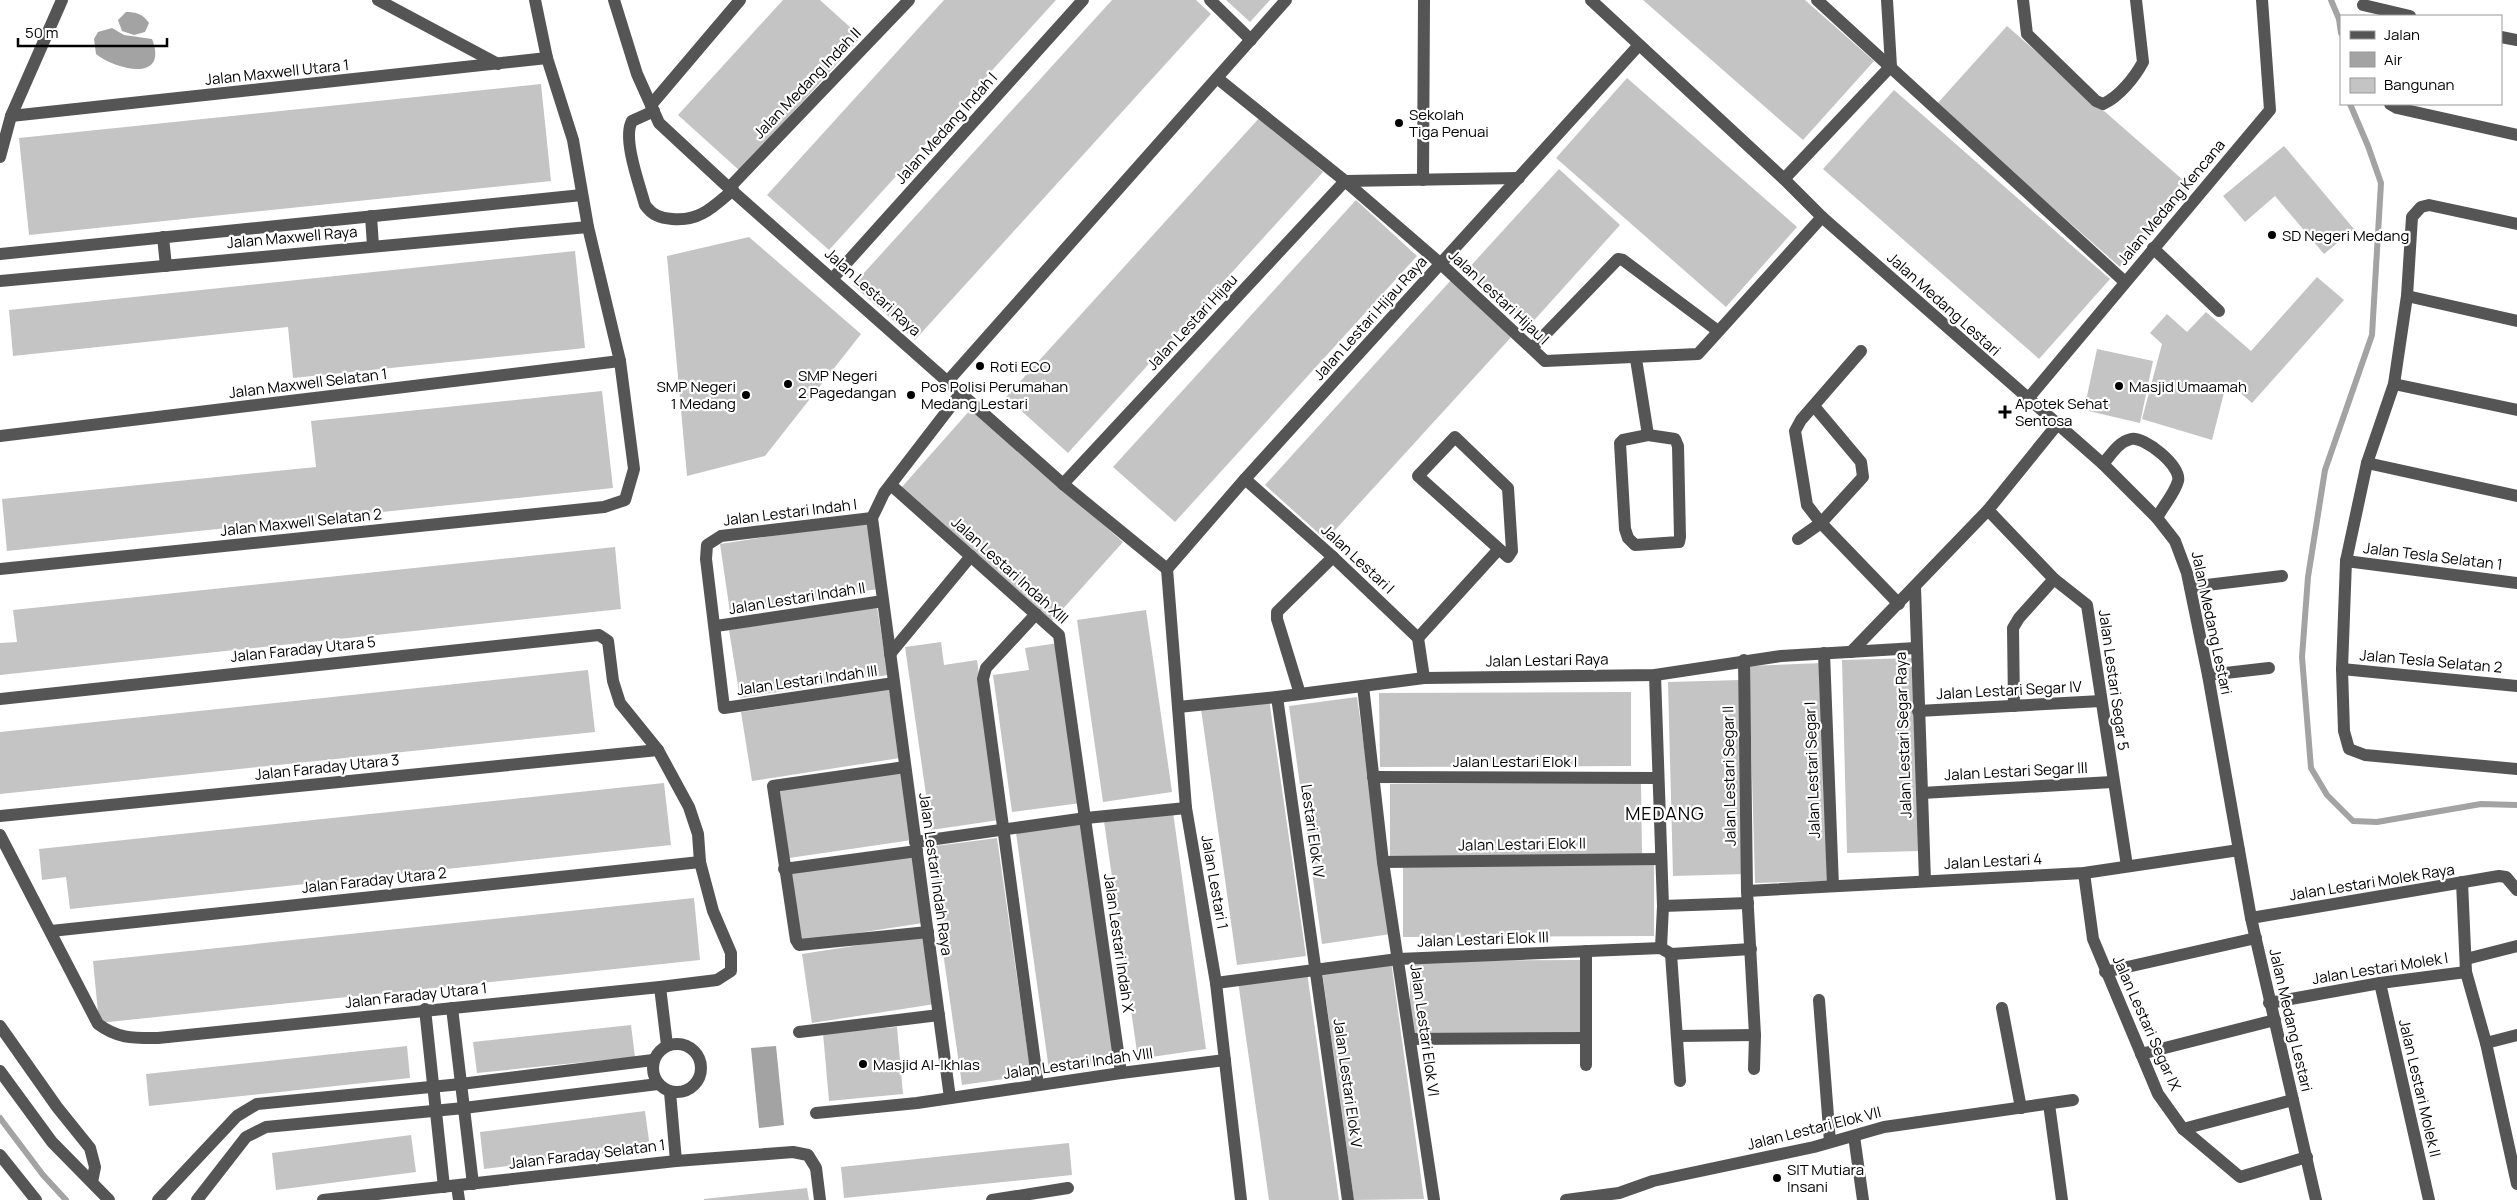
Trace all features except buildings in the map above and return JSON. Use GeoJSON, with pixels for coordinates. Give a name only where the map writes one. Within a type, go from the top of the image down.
{"type":"FeatureCollection","features":[{"type":"Feature","properties":{"kind":"street"},"geometry":{"type":"LineString","coordinates":[[0,157],[11,116],[62,0]]}},
{"type":"Feature","properties":{"kind":"street"},"geometry":{"type":"LineString","coordinates":[[378,0],[498,64]]}},
{"type":"Feature","properties":{"kind":"street"},"geometry":{"type":"LineString","coordinates":[[535,0],[547,58],[572,140],[588,227],[620,361]]}},
{"type":"Feature","properties":{"kind":"street","name":"Jalan Lestari Raya"},"geometry":{"type":"LineString","coordinates":[[614,0],[637,74],[659,123],[1063,484],[1167,569]]}},
{"type":"Feature","properties":{"kind":"street"},"geometry":{"type":"LineString","coordinates":[[652,108],[740,0]]}},
{"type":"Feature","properties":{"kind":"street","name":"Jalan Medang Indah II"},"geometry":{"type":"LineString","coordinates":[[652,108],[630,125],[630,144],[645,206],[650,213],[667,219],[684,221],[697,218],[731,189],[909,0]]}},
{"type":"Feature","properties":{"kind":"street","name":"Jalan Medang Indah I"},"geometry":{"type":"LineString","coordinates":[[832,278],[1083,0]]}},
{"type":"Feature","properties":{"kind":"street"},"geometry":{"type":"LineString","coordinates":[[1210,0],[1251,40]]}},
{"type":"Feature","properties":{"kind":"street"},"geometry":{"type":"LineString","coordinates":[[948,381],[1286,0]]}},
{"type":"Feature","properties":{"kind":"street"},"geometry":{"type":"LineString","coordinates":[[1423,180],[1424,0]]}},
{"type":"Feature","properties":{"kind":"street","name":"Jalan Medang Lestari"},"geometry":{"type":"LineString","coordinates":[[1591,0],[1784,179],[1822,217],[2056,426],[2103,464],[2157,518],[2177,545],[2190,587],[2208,676],[2238,850],[2269,1003],[2275,1020],[2316,1200]]}},
{"type":"Feature","properties":{"kind":"street"},"geometry":{"type":"LineString","coordinates":[[1817,0],[2125,282]]}},
{"type":"Feature","properties":{"kind":"street"},"geometry":{"type":"LineString","coordinates":[[1784,179],[1891,66],[1888,0]]}},
{"type":"Feature","properties":{"kind":"street"},"geometry":{"type":"LineString","coordinates":[[2023,0],[2027,34],[2096,101],[2102,104],[2111,100],[2143,62],[2136,0]]}},
{"type":"Feature","properties":{"kind":"street","name":"Jalan Medang Kencana"},"geometry":{"type":"LineString","coordinates":[[2027,400],[2270,110],[2262,0]]}},
{"type":"Feature","properties":{"kind":"street"},"geometry":{"type":"LineString","coordinates":[[2363,7],[2405,15]]}},
{"type":"Feature","properties":{"kind":"street"},"geometry":{"type":"LineString","coordinates":[[2502,37],[2517,40]]}},
{"type":"Feature","properties":{"kind":"street","name":"Jalan Lestari Hijau Raya"},"geometry":{"type":"LineString","coordinates":[[1167,569],[1245,479],[1639,45]]}},
{"type":"Feature","properties":{"kind":"street","name":"Jalan Maxwell Utara 1"},"geometry":{"type":"LineString","coordinates":[[11,116],[547,58]]}},
{"type":"Feature","properties":{"kind":"street","name":"Jalan Lestari Hijau I"},"geometry":{"type":"LineString","coordinates":[[1217,78],[1345,181],[1441,264],[1545,361],[1636,359],[1698,354],[1822,217]]}},
{"type":"Feature","properties":{"kind":"street"},"geometry":{"type":"LineString","coordinates":[[2393,106],[2517,134]]}},
{"type":"Feature","properties":{"kind":"street"},"geometry":{"type":"LineString","coordinates":[[1345,181],[1519,178]]}},
{"type":"Feature","properties":{"kind":"street","name":"Jalan Lestari Hijau"},"geometry":{"type":"LineString","coordinates":[[1063,484],[1345,181]]}},
{"type":"Feature","properties":{"kind":"street","name":"Jalan Maxwell Raya"},"geometry":{"type":"LineString","coordinates":[[0,254],[582,195]]}},
{"type":"Feature","properties":{"kind":"street"},"geometry":{"type":"LineString","coordinates":[[2517,224],[2437,206],[2421,207],[2412,217],[2407,296],[2394,384],[2367,463],[2346,561],[2342,669],[2344,731],[2349,749],[2365,755],[2517,769]]}},
{"type":"Feature","properties":{"kind":"street"},"geometry":{"type":"LineString","coordinates":[[371,216],[373,246]]}},
{"type":"Feature","properties":{"kind":"street","name":"Jalan Maxwell Raya"},"geometry":{"type":"LineString","coordinates":[[0,282],[588,227]]}},
{"type":"Feature","properties":{"kind":"street"},"geometry":{"type":"LineString","coordinates":[[163,237],[166,266]]}},
{"type":"Feature","properties":{"kind":"street"},"geometry":{"type":"LineString","coordinates":[[2153,248],[2219,311]]}},
{"type":"Feature","properties":{"kind":"street"},"geometry":{"type":"LineString","coordinates":[[1532,348],[1618,259],[1623,260],[1718,331]]}},
{"type":"Feature","properties":{"kind":"street"},"geometry":{"type":"LineString","coordinates":[[2407,296],[2517,321]]}},
{"type":"Feature","properties":{"kind":"street"},"geometry":{"type":"LineString","coordinates":[[1861,351],[1801,420],[1795,431],[1807,505],[1821,523],[1899,604]]}},
{"type":"Feature","properties":{"kind":"street"},"geometry":{"type":"LineString","coordinates":[[1636,359],[1648,435]]}},
{"type":"Feature","properties":{"kind":"street","name":"Jalan Maxwell Selatan 1"},"geometry":{"type":"LineString","coordinates":[[0,436],[620,361]]}},
{"type":"Feature","properties":{"kind":"street","name":"Jalan Maxwell Selatan 2"},"geometry":{"type":"LineString","coordinates":[[0,569],[604,507],[624,500],[634,469],[620,361]]}},
{"type":"Feature","properties":{"kind":"street"},"geometry":{"type":"LineString","coordinates":[[2394,384],[2517,410]]}},
{"type":"Feature","properties":{"kind":"street"},"geometry":{"type":"LineString","coordinates":[[872,518],[891,484],[961,393]]}},
{"type":"Feature","properties":{"kind":"street"},"geometry":{"type":"LineString","coordinates":[[1798,539],[1821,523],[1863,477],[1861,462],[1814,406]]}},
{"type":"Feature","properties":{"kind":"street"},"geometry":{"type":"LineString","coordinates":[[1851,652],[1988,510],[2056,426]]}},
{"type":"Feature","properties":{"kind":"street"},"geometry":{"type":"LineString","coordinates":[[1648,435],[1668,436],[1675,439],[1678,446],[1679,542],[1635,544],[1628,538],[1625,529],[1620,443],[1623,440],[1648,435]]}},
{"type":"Feature","properties":{"kind":"street"},"geometry":{"type":"LineString","coordinates":[[1452,437],[1508,488],[1512,551],[1508,557],[1498,550],[1418,476],[1452,437]]}},
{"type":"Feature","properties":{"kind":"street"},"geometry":{"type":"LineString","coordinates":[[2103,464],[2120,443],[2132,438],[2144,440],[2176,467],[2178,481],[2157,518]]}},
{"type":"Feature","properties":{"kind":"street"},"geometry":{"type":"LineString","coordinates":[[2367,463],[2517,496]]}},
{"type":"Feature","properties":{"kind":"street","name":"Jalan Lestari I"},"geometry":{"type":"LineString","coordinates":[[1245,479],[1333,557],[1418,638]]}},
{"type":"Feature","properties":{"kind":"street","name":"Jalan Lestari Indah XIII"},"geometry":{"type":"LineString","coordinates":[[891,484],[1058,633],[1061,640],[1086,818]]}},
{"type":"Feature","properties":{"kind":"street","name":"Jalan Lestari Segar 5"},"geometry":{"type":"LineString","coordinates":[[1988,510],[2054,579],[2087,605],[2112,782],[2127,866]]}},
{"type":"Feature","properties":{"kind":"street","name":"Jalan Lestari Indah I"},"geometry":{"type":"LineString","coordinates":[[716,626],[706,558],[707,545],[712,540],[721,536],[872,518]]}},
{"type":"Feature","properties":{"kind":"street","name":"Jalan Lestari Indah Raya"},"geometry":{"type":"LineString","coordinates":[[872,518],[950,1098]]}},
{"type":"Feature","properties":{"kind":"street"},"geometry":{"type":"LineString","coordinates":[[1424,678],[1418,638],[1498,550]]}},
{"type":"Feature","properties":{"kind":"street"},"geometry":{"type":"LineString","coordinates":[[890,654],[971,556]]}},
{"type":"Feature","properties":{"kind":"street"},"geometry":{"type":"LineString","coordinates":[[1300,694],[1277,619],[1277,612],[1333,557]]}},
{"type":"Feature","properties":{"kind":"street","name":"Jalan Tesla Selatan 1"},"geometry":{"type":"LineString","coordinates":[[2346,561],[2517,583]]}},
{"type":"Feature","properties":{"kind":"street","name":"Jalan Lestari 1"},"geometry":{"type":"LineString","coordinates":[[1167,569],[1186,808],[1216,983],[1241,1200]]}},
{"type":"Feature","properties":{"kind":"street"},"geometry":{"type":"LineString","coordinates":[[2190,587],[2282,576]]}},
{"type":"Feature","properties":{"kind":"street"},"geometry":{"type":"LineString","coordinates":[[2014,706],[2013,628],[2019,618],[2054,579]]}},
{"type":"Feature","properties":{"kind":"street","name":"Jalan Lestari Segar Raya"},"geometry":{"type":"LineString","coordinates":[[1915,586],[1925,882]]}},
{"type":"Feature","properties":{"kind":"street","name":"Jalan Lestari Indah II"},"geometry":{"type":"LineString","coordinates":[[716,626],[883,601]]}},
{"type":"Feature","properties":{"kind":"street"},"geometry":{"type":"LineString","coordinates":[[1036,614],[983,673],[1002,830],[1038,1085]]}},
{"type":"Feature","properties":{"kind":"street","name":"Jalan Lestari Indah III"},"geometry":{"type":"LineString","coordinates":[[716,626],[724,708],[894,683]]}},
{"type":"Feature","properties":{"kind":"street","name":"Jalan Faraday Utara 5"},"geometry":{"type":"LineString","coordinates":[[0,699],[599,635],[608,641],[613,681],[620,703],[658,750]]}},
{"type":"Feature","properties":{"kind":"street","name":"Jalan Lestari Raya"},"geometry":{"type":"LineString","coordinates":[[1178,707],[1277,697],[1424,678],[1655,675],[1744,660],[1916,648]]}},
{"type":"Feature","properties":{"kind":"street","name":"Jalan Lestari Segar I"},"geometry":{"type":"LineString","coordinates":[[1824,653],[1833,886]]}},
{"type":"Feature","properties":{"kind":"street","name":"Jalan Lestari Segar II"},"geometry":{"type":"LineString","coordinates":[[1744,660],[1748,897],[1755,1035],[1754,1069]]}},
{"type":"Feature","properties":{"kind":"street"},"geometry":{"type":"LineString","coordinates":[[2208,676],[2269,668]]}},
{"type":"Feature","properties":{"kind":"street","name":"Jalan Tesla Selatan 2"},"geometry":{"type":"LineString","coordinates":[[2342,669],[2517,686]]}},
{"type":"Feature","properties":{"kind":"street"},"geometry":{"type":"LineString","coordinates":[[1655,675],[1657,778],[1663,906],[1666,951],[1678,1036],[1680,1081]]}},
{"type":"Feature","properties":{"kind":"street","name":"Jalan Lestari Elok VI"},"geometry":{"type":"LineString","coordinates":[[1364,686],[1383,862],[1434,1200]]}},
{"type":"Feature","properties":{"kind":"street","name":"Lestari Elok IV"},"geometry":{"type":"LineString","coordinates":[[1277,697],[1317,970]]}},
{"type":"Feature","properties":{"kind":"street","name":"Jalan Lestari Segar IV"},"geometry":{"type":"LineString","coordinates":[[1918,711],[2101,701]]}},
{"type":"Feature","properties":{"kind":"street"},"geometry":{"type":"LineString","coordinates":[[658,750],[689,807],[698,834],[700,862]]}},
{"type":"Feature","properties":{"kind":"street","name":"Jalan Faraday Utara 3"},"geometry":{"type":"LineString","coordinates":[[0,816],[658,750]]}},
{"type":"Feature","properties":{"kind":"street"},"geometry":{"type":"LineString","coordinates":[[906,767],[773,786],[784,870],[796,940],[799,945],[928,932]]}},
{"type":"Feature","properties":{"kind":"street","name":"Jalan Lestari Elok I"},"geometry":{"type":"LineString","coordinates":[[1374,777],[1657,778]]}},
{"type":"Feature","properties":{"kind":"street","name":"Jalan Lestari Segar III"},"geometry":{"type":"LineString","coordinates":[[1922,793],[2112,782]]}},
{"type":"Feature","properties":{"kind":"street"},"geometry":{"type":"LineString","coordinates":[[784,870],[1002,830],[1086,818],[1186,808]]}},
{"type":"Feature","properties":{"kind":"street","name":"Jalan Lestari Indah X"},"geometry":{"type":"LineString","coordinates":[[1086,818],[1121,1072]]}},
{"type":"Feature","properties":{"kind":"street"},"geometry":{"type":"LineString","coordinates":[[0,835],[51,931]]}},
{"type":"Feature","properties":{"kind":"street","name":"Jalan Lestari 4"},"geometry":{"type":"LineString","coordinates":[[1663,906],[1833,886],[2084,873],[2238,850]]}},
{"type":"Feature","properties":{"kind":"street","name":"Jalan Lestari Elok II"},"geometry":{"type":"LineString","coordinates":[[1383,862],[1661,859]]}},
{"type":"Feature","properties":{"kind":"street","name":"Jalan Faraday Utara 2"},"geometry":{"type":"LineString","coordinates":[[51,931],[700,862]]}},
{"type":"Feature","properties":{"kind":"street","name":"Jalan Faraday Utara 1"},"geometry":{"type":"LineString","coordinates":[[51,931],[98,1024],[118,1036],[126,1038],[158,1038],[425,1009],[452,1008],[660,987],[717,980],[731,971],[732,953],[713,911],[700,862]]}},
{"type":"Feature","properties":{"kind":"street","name":"Jalan Lestari Segar IX"},"geometry":{"type":"LineString","coordinates":[[2084,873],[2093,939],[2105,972],[2158,1094],[2183,1129],[2240,1177],[2307,1157]]}},
{"type":"Feature","properties":{"kind":"street"},"geometry":{"type":"LineString","coordinates":[[2462,882],[2506,877],[2517,890]]}},
{"type":"Feature","properties":{"kind":"street","name":"Jalan Lestari Molek Raya"},"geometry":{"type":"LineString","coordinates":[[2251,918],[2462,882],[2466,972],[2511,1124],[2517,1184]]}},
{"type":"Feature","properties":{"kind":"street"},"geometry":{"type":"LineString","coordinates":[[2105,972],[2256,938]]}},
{"type":"Feature","properties":{"kind":"street"},"geometry":{"type":"LineString","coordinates":[[2466,959],[2517,946]]}},
{"type":"Feature","properties":{"kind":"street","name":"Jalan Lestari Elok III"},"geometry":{"type":"LineString","coordinates":[[1216,983],[1398,959],[1586,951],[1750,949]]}},
{"type":"Feature","properties":{"kind":"street"},"geometry":{"type":"LineString","coordinates":[[1586,951],[1586,1065]]}},
{"type":"Feature","properties":{"kind":"street","name":"Jalan Lestari Elok V"},"geometry":{"type":"LineString","coordinates":[[1317,970],[1348,1200]]}},
{"type":"Feature","properties":{"kind":"street","name":"Jalan Lestari Molek I"},"geometry":{"type":"LineString","coordinates":[[2269,1003],[2380,983],[2466,972]]}},
{"type":"Feature","properties":{"kind":"street","name":"Jalan Lestari Molek II"},"geometry":{"type":"LineString","coordinates":[[2380,983],[2429,1200]]}},
{"type":"Feature","properties":{"kind":"street"},"geometry":{"type":"LineString","coordinates":[[660,987],[667,1045]]}},
{"type":"Feature","properties":{"kind":"street"},"geometry":{"type":"LineString","coordinates":[[1819,1000],[1830,1142]]}},
{"type":"Feature","properties":{"kind":"street"},"geometry":{"type":"LineString","coordinates":[[452,1008],[473,1184]]}},
{"type":"Feature","properties":{"kind":"street"},"geometry":{"type":"LineString","coordinates":[[2002,1008],[2021,1108]]}},
{"type":"Feature","properties":{"kind":"street"},"geometry":{"type":"LineString","coordinates":[[425,1009],[444,1187]]}},
{"type":"Feature","properties":{"kind":"street"},"geometry":{"type":"LineString","coordinates":[[799,1032],[940,1015]]}},
{"type":"Feature","properties":{"kind":"street"},"geometry":{"type":"LineString","coordinates":[[2140,1054],[2275,1020]]}},
{"type":"Feature","properties":{"kind":"street"},"geometry":{"type":"LineString","coordinates":[[0,1026],[52,1100],[90,1148],[95,1167],[92,1182]]}},
{"type":"Feature","properties":{"kind":"street"},"geometry":{"type":"LineString","coordinates":[[1678,1036],[1755,1035]]}},
{"type":"Feature","properties":{"kind":"street"},"geometry":{"type":"LineString","coordinates":[[2486,1043],[2517,1035]]}},
{"type":"Feature","properties":{"kind":"street"},"geometry":{"type":"LineString","coordinates":[[1410,1039],[1586,1038]]}},
{"type":"Feature","properties":{"kind":"street"},"geometry":{"type":"LineString","coordinates":[[683,1044],[696,1052],[702,1067],[698,1082],[686,1091],[670,1092],[658,1084],[652,1073],[653,1060],[659,1051],[667,1045],[683,1044]]}},
{"type":"Feature","properties":{"kind":"street"},"geometry":{"type":"LineString","coordinates":[[158,1200],[236,1116],[257,1104],[461,1084],[653,1060]]}},
{"type":"Feature","properties":{"kind":"street","name":"Jalan Lestari Indah VIII"},"geometry":{"type":"LineString","coordinates":[[816,1113],[950,1098],[1121,1072],[1225,1060]]}},
{"type":"Feature","properties":{"kind":"street"},"geometry":{"type":"LineString","coordinates":[[0,1071],[52,1142],[109,1200]]}},
{"type":"Feature","properties":{"kind":"street"},"geometry":{"type":"LineString","coordinates":[[197,1200],[246,1137],[266,1127],[464,1108],[658,1084]]}},
{"type":"Feature","properties":{"kind":"street"},"geometry":{"type":"LineString","coordinates":[[670,1092],[676,1161]]}},
{"type":"Feature","properties":{"kind":"street","name":"Jalan Lestari Elok VII"},"geometry":{"type":"LineString","coordinates":[[1566,1200],[1619,1197],[1653,1181],[1830,1142],[1884,1127],[2073,1100]]}},
{"type":"Feature","properties":{"kind":"street"},"geometry":{"type":"LineString","coordinates":[[2183,1129],[2293,1100]]}},
{"type":"Feature","properties":{"kind":"street"},"geometry":{"type":"LineString","coordinates":[[2050,1104],[2062,1200]]}},
{"type":"Feature","properties":{"kind":"street"},"geometry":{"type":"LineString","coordinates":[[1232,1129],[1237,1134],[1240,1144],[1249,1200]]}},
{"type":"Feature","properties":{"kind":"street"},"geometry":{"type":"LineString","coordinates":[[1854,1136],[1863,1200]]}},
{"type":"Feature","properties":{"kind":"street","name":"Jalan Faraday Selatan 1"},"geometry":{"type":"LineString","coordinates":[[323,1200],[676,1161],[793,1152],[808,1155],[816,1168],[820,1200]]}},
{"type":"Feature","properties":{"kind":"street"},"geometry":{"type":"LineString","coordinates":[[0,1155],[36,1200]]}},
{"type":"Feature","properties":{"kind":"street"},"geometry":{"type":"LineString","coordinates":[[457,1186],[459,1200]]}},
{"type":"Feature","properties":{"kind":"street"},"geometry":{"type":"LineString","coordinates":[[992,1200],[1068,1188]]}},
{"type":"Feature","properties":{"kind":"water"},"geometry":{"type":"Polygon","coordinates":[[[126,12],[139,14],[147,20],[149,23],[145,32],[134,35],[122,31],[118,20],[126,12]]]}},
{"type":"Feature","properties":{"kind":"water"},"geometry":{"type":"Polygon","coordinates":[[[112,28],[124,35],[152,39],[155,53],[153,62],[147,67],[138,69],[127,68],[116,65],[96,54],[94,39],[98,32],[112,28]]]}},
{"type":"Feature","properties":{"kind":"water"},"geometry":{"type":"Polygon","coordinates":[[[776,1046],[784,1125],[759,1128],[751,1048],[776,1046]]]}},
{"type":"Feature","properties":{"kind":"waterway"},"geometry":{"type":"LineString","coordinates":[[2331,0],[2340,26]]}},
{"type":"Feature","properties":{"kind":"waterway"},"geometry":{"type":"LineString","coordinates":[[2350,105],[2381,183],[2372,335],[2325,470],[2308,577],[2302,657],[2311,768],[2327,795],[2353,821],[2377,822],[2481,804],[2517,805]]}},
{"type":"Feature","properties":{"kind":"waterway"},"geometry":{"type":"LineString","coordinates":[[0,1118],[43,1175],[66,1200]]}},
{"type":"Feature","properties":{"kind":"place","name":"Sekolah Tiga Penuai"},"geometry":{"type":"Point","coordinates":[1399,123]}},
{"type":"Feature","properties":{"kind":"place","name":"SD Negeri Medang"},"geometry":{"type":"Point","coordinates":[2272,235]}},
{"type":"Feature","properties":{"kind":"place","name":"Roti ECO"},"geometry":{"type":"Point","coordinates":[980,366]}},
{"type":"Feature","properties":{"kind":"place","name":"SMP Negeri 2 Pagedangan"},"geometry":{"type":"Point","coordinates":[788,384]}},
{"type":"Feature","properties":{"kind":"place","name":"Masjid Umaamah"},"geometry":{"type":"Point","coordinates":[2119,386]}},
{"type":"Feature","properties":{"kind":"place","name":"SMP Negeri 1 Medang"},"geometry":{"type":"Point","coordinates":[746,395]}},
{"type":"Feature","properties":{"kind":"place","name":"Pos Polisi Perumahan Medang Lestari"},"geometry":{"type":"Point","coordinates":[911,395]}},
{"type":"Feature","properties":{"kind":"place","name":"Apotek Sehat Sentosa"},"geometry":{"type":"Point","coordinates":[2005,412]}},
{"type":"Feature","properties":{"kind":"place","name":"Masjid Al-Ikhlas"},"geometry":{"type":"Point","coordinates":[863,1064]}},
{"type":"Feature","properties":{"kind":"place","name":"SIT Mutiara Insani"},"geometry":{"type":"Point","coordinates":[1777,1178]}},
{"type":"Feature","properties":{"kind":"district","name":"MEDANG"},"geometry":{"type":"Point","coordinates":[1665,813]}}]}
